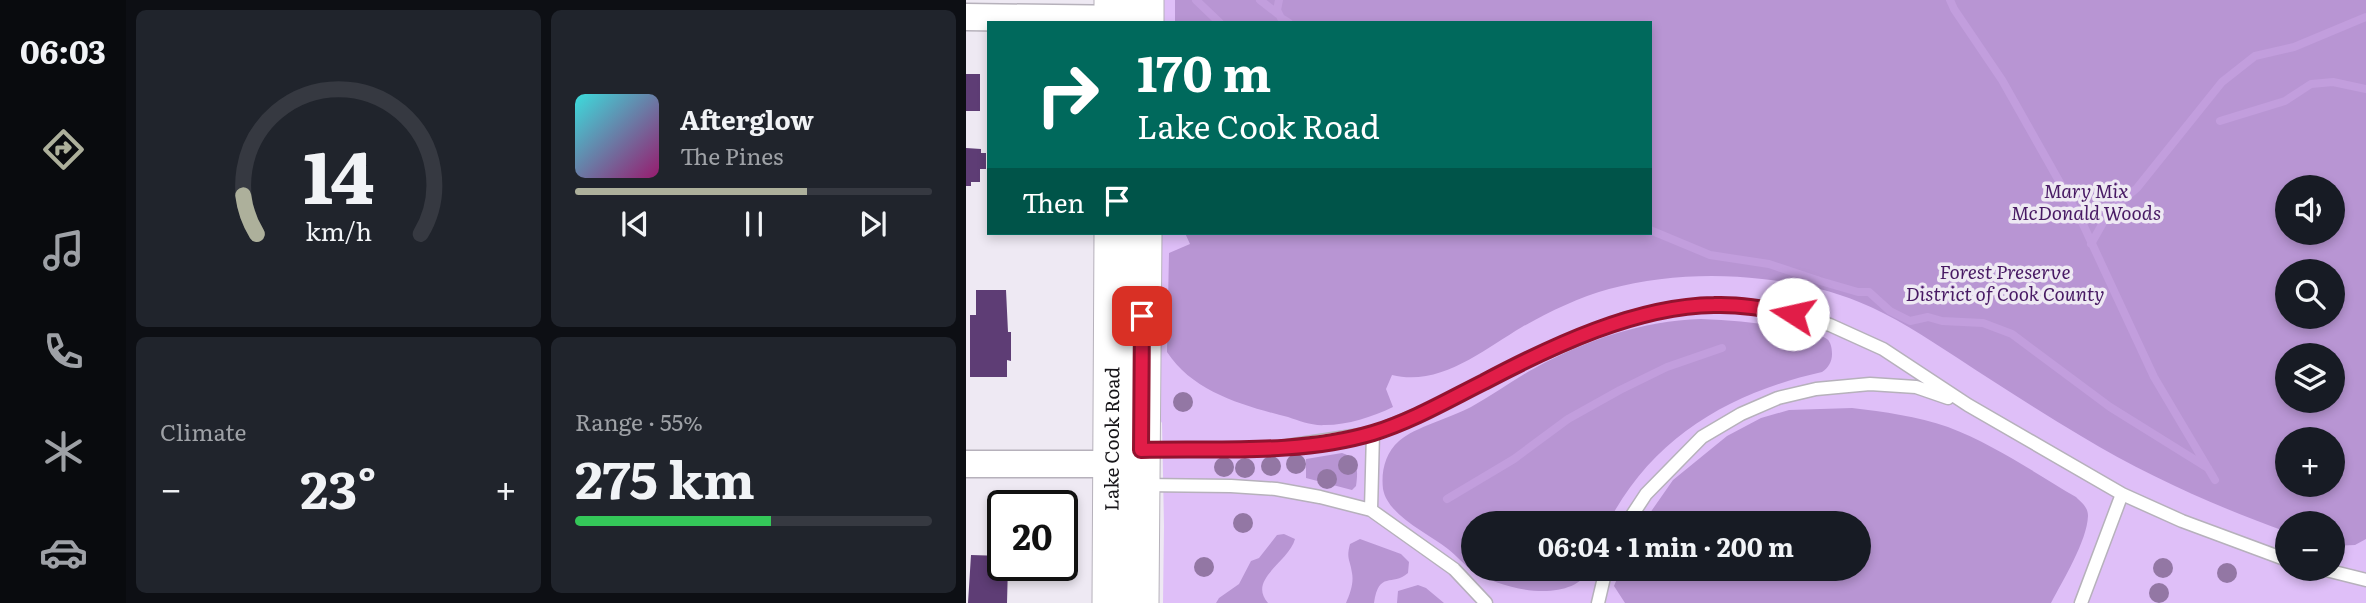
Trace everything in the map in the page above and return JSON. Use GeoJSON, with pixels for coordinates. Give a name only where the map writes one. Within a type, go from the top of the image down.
{"type":"FeatureCollection","features":[{"type":"Feature","properties":{"kind":"main road","name":"Lake Cook Road"},"geometry":{"type":"LineString","coordinates":[[1113,235],[1140,603]]}},
{"type":"Feature","properties":{"kind":"main road","name":"Lake Cook Road"},"geometry":{"type":"LineString","coordinates":[[1111,603],[1128,466],[1143,235]]}},
{"type":"Feature","properties":{"kind":"street"},"geometry":{"type":"LineString","coordinates":[[966,16],[1129,14]]}},
{"type":"Feature","properties":{"kind":"street"},"geometry":{"type":"LineString","coordinates":[[966,464],[1128,466]]}},
{"type":"Feature","properties":{"kind":"lane"},"geometry":{"type":"LineString","coordinates":[[1128,466],[1373,433],[1624,319],[1666,309],[1712,305],[1753,307],[1793,314],[1830,325],[1883,349],[1968,405],[2122,494],[2182,522],[2275,556]]}},
{"type":"Feature","properties":{"kind":"lane"},"geometry":{"type":"LineString","coordinates":[[1635,511],[1646,494],[1702,437],[1741,414],[1778,398],[1816,389],[1870,384],[1916,387],[1968,405]]}},
{"type":"Feature","properties":{"kind":"lane"},"geometry":{"type":"LineString","coordinates":[[1371,510],[1373,433]]}},
{"type":"Feature","properties":{"kind":"lane"},"geometry":{"type":"LineString","coordinates":[[1128,466],[1231,486],[1276,489],[1371,510],[1454,569],[1486,603]]}},
{"type":"Feature","properties":{"kind":"lane"},"geometry":{"type":"LineString","coordinates":[[2081,603],[2122,494]]}},
{"type":"Feature","properties":{"kind":"lane"},"geometry":{"type":"LineString","coordinates":[[2345,575],[2366,580]]}},
{"type":"Feature","properties":{"kind":"lane"},"geometry":{"type":"LineString","coordinates":[[1598,603],[1603,581]]}},
{"type":"Feature","properties":{"kind":"green space","name":"Forest Preserve District of Cook County"},"geometry":{"type":"Polygon","coordinates":[[[1155,0],[2366,0],[2366,603],[1163,603],[1162,423],[1154,411],[1153,235],[1652,235],[1652,21],[1155,21],[1155,0]]]}},
{"type":"Feature","properties":{"kind":"green space","name":"Mary Mix McDonald Woods"},"geometry":{"type":"Polygon","coordinates":[[[1175,0],[2366,0],[2366,539],[2355,545],[2345,545],[2345,511],[2275,511],[2275,527],[2208,501],[2106,451],[1885,314],[1836,294],[1774,280],[1724,276],[1685,277],[1647,281],[1598,292],[1543,316],[1444,371],[1427,376],[1392,375],[1386,389],[1393,407],[1351,422],[1334,425],[1311,424],[1237,402],[1205,387],[1178,366],[1167,352],[1169,253],[1190,244],[1186,235],[1652,235],[1652,21],[1175,21],[1175,0]]]}},
{"type":"Feature","properties":{"kind":"green space"},"geometry":{"type":"Polygon","coordinates":[[[1679,321],[1741,321],[1793,329],[1825,338],[1832,350],[1831,360],[1822,372],[1756,392],[1697,423],[1647,466],[1615,511],[1461,511],[1461,560],[1400,516],[1386,499],[1383,489],[1385,463],[1390,451],[1406,436],[1471,407],[1535,368],[1574,349],[1636,328],[1679,321]]]}},
{"type":"Feature","properties":{"kind":"green space"},"geometry":{"type":"Polygon","coordinates":[[[1852,408],[1936,423],[1997,450],[2076,497],[2088,513],[2087,526],[2074,560],[2051,603],[1625,603],[1614,586],[1616,581],[1871,581],[1871,511],[1651,511],[1673,480],[1727,436],[1761,418],[1789,410],[1852,408]]]}},
{"type":"Feature","properties":{"kind":"green space"},"geometry":{"type":"Polygon","coordinates":[[[1342,453],[1352,458],[1356,466],[1356,486],[1352,490],[1306,478],[1306,459],[1342,453]]]}},
{"type":"Feature","properties":{"kind":"green space"},"geometry":{"type":"Polygon","coordinates":[[[1284,534],[1295,539],[1266,578],[1263,594],[1268,603],[1216,603],[1239,584],[1251,561],[1259,558],[1277,535],[1284,534]]]}},
{"type":"Feature","properties":{"kind":"green space"},"geometry":{"type":"Polygon","coordinates":[[[1360,539],[1401,554],[1409,562],[1408,573],[1379,586],[1374,603],[1346,603],[1352,581],[1348,556],[1350,544],[1360,539]]]}},
{"type":"Feature","properties":{"kind":"green space"},"geometry":{"type":"Polygon","coordinates":[[[1494,581],[1579,581],[1569,587],[1538,591],[1494,581]]]}},
{"type":"Feature","properties":{"kind":"green space"},"geometry":{"type":"Polygon","coordinates":[[[1418,585],[1444,603],[1397,603],[1398,591],[1418,585]]]}},
{"type":"Feature","properties":{"kind":"building"},"geometry":{"type":"Polygon","coordinates":[[[966,74],[980,74],[980,111],[966,111],[966,74]]]}},
{"type":"Feature","properties":{"kind":"building"},"geometry":{"type":"Polygon","coordinates":[[[966,148],[981,149],[981,153],[986,153],[986,169],[980,169],[980,182],[971,182],[971,186],[966,186],[966,148]]]}},
{"type":"Feature","properties":{"kind":"building"},"geometry":{"type":"Polygon","coordinates":[[[976,290],[1006,290],[1008,332],[1011,332],[1011,361],[1007,360],[1007,377],[970,377],[970,315],[976,315],[976,290]]]}},
{"type":"Feature","properties":{"kind":"building"},"geometry":{"type":"Polygon","coordinates":[[[971,555],[987,556],[987,581],[1008,581],[1007,603],[968,603],[971,555]]]}},
{"type":"Feature","properties":{"kind":"waterway"},"geometry":{"type":"LineString","coordinates":[[1196,0],[1218,21]]}},
{"type":"Feature","properties":{"kind":"waterway"},"geometry":{"type":"LineString","coordinates":[[1260,0],[1278,14]]}},
{"type":"Feature","properties":{"kind":"waterway"},"geometry":{"type":"LineString","coordinates":[[1279,0],[1277,10],[1286,21]]}},
{"type":"Feature","properties":{"kind":"waterway"},"geometry":{"type":"LineString","coordinates":[[1950,0],[2002,80],[2081,220],[2154,377],[2215,480]]}},
{"type":"Feature","properties":{"kind":"waterway"},"geometry":{"type":"LineString","coordinates":[[2091,244],[2109,212],[2137,188],[2222,82],[2255,56],[2294,47],[2366,17]]}},
{"type":"Feature","properties":{"kind":"waterway"},"geometry":{"type":"LineString","coordinates":[[2220,121],[2285,101],[2311,84],[2333,82],[2366,89]]}},
{"type":"Feature","properties":{"kind":"waterway"},"geometry":{"type":"LineString","coordinates":[[1652,231],[1710,255],[1769,264],[1858,292],[1869,292],[1890,311],[1910,321],[1928,317],[1942,321],[1983,323],[2012,334],[2110,407],[2208,468]]}},
{"type":"Feature","properties":{"kind":"waterway"},"geometry":{"type":"LineString","coordinates":[[1447,499],[1514,459],[1568,419],[1620,390],[1667,367],[1722,348]]}},
{"type":"Feature","properties":{"kind":"route"},"geometry":{"type":"LineString","coordinates":[[1142,316],[1141,450],[1219,450],[1274,448],[1373,433],[1433,408],[1578,338],[1624,319],[1666,309],[1712,305],[1753,307],[1793,314]]}}]}
